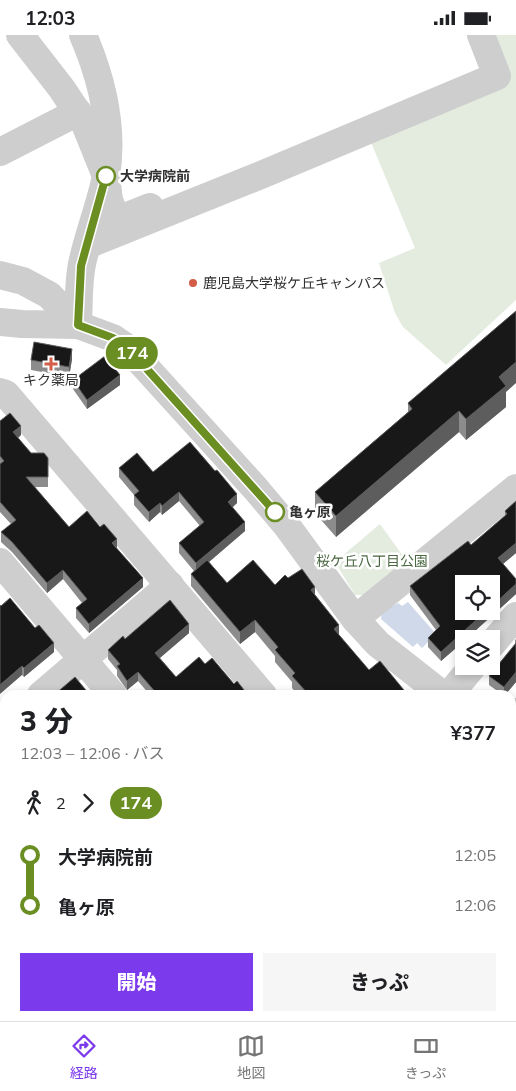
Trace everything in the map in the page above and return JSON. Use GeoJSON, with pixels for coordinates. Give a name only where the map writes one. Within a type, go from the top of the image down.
{"type":"FeatureCollection","features":[{"type":"Feature","properties":{"kind":"street"},"geometry":{"type":"LineString","coordinates":[[20,35],[78,112],[85,125],[106,176],[109,200],[114,213],[125,217],[208,182],[241,183]]}},
{"type":"Feature","properties":{"kind":"street"},"geometry":{"type":"LineString","coordinates":[[78,325],[81,266],[106,176],[109,142],[104,94],[83,35]]}},
{"type":"Feature","properties":{"kind":"street"},"geometry":{"type":"LineString","coordinates":[[87,245],[497,76],[481,35]]}},
{"type":"Feature","properties":{"kind":"street"},"geometry":{"type":"LineString","coordinates":[[0,152],[78,112]]}},
{"type":"Feature","properties":{"kind":"street"},"geometry":{"type":"LineString","coordinates":[[0,275],[23,281],[49,295],[78,325]]}},
{"type":"Feature","properties":{"kind":"street"},"geometry":{"type":"LineString","coordinates":[[0,322],[78,325],[113,338],[129,349],[287,526],[354,619],[378,643],[437,690]]}},
{"type":"Feature","properties":{"kind":"street"},"geometry":{"type":"LineString","coordinates":[[0,393],[6,394],[259,690]]}},
{"type":"Feature","properties":{"kind":"street"},"geometry":{"type":"LineString","coordinates":[[354,619],[516,488]]}},
{"type":"Feature","properties":{"kind":"street"},"geometry":{"type":"LineString","coordinates":[[0,562],[110,690]]}},
{"type":"Feature","properties":{"kind":"street"},"geometry":{"type":"LineString","coordinates":[[47,690],[170,585]]}},
{"type":"Feature","properties":{"kind":"street"},"geometry":{"type":"LineString","coordinates":[[500,634],[516,615]]}},
{"type":"Feature","properties":{"kind":"street"},"geometry":{"type":"LineString","coordinates":[[453,690],[466,675]]}},
{"type":"Feature","properties":{"kind":"green space"},"geometry":{"type":"Polygon","coordinates":[[[492,35],[516,35],[516,300],[446,365],[403,327],[395,313],[379,263],[415,248],[370,140],[510,82],[492,35]]]}},
{"type":"Feature","properties":{"kind":"green space","name":"桜ケ丘八丁目公園"},"geometry":{"type":"Polygon","coordinates":[[[380,524],[408,563],[366,595],[355,595],[335,562],[380,524]]]}},
{"type":"Feature","properties":{"kind":"water"},"geometry":{"type":"Polygon","coordinates":[[[408,602],[436,634],[422,648],[417,643],[413,647],[381,619],[382,612],[398,603],[402,606],[408,602]]]}},
{"type":"Feature","properties":{"kind":"building"},"geometry":{"type":"Polygon","coordinates":[[[516,311],[516,362],[499,377],[506,386],[466,419],[459,411],[336,516],[315,492],[412,409],[408,403],[516,311]]]}},
{"type":"Feature","properties":{"kind":"building"},"geometry":{"type":"Polygon","coordinates":[[[34,342],[72,349],[69,367],[31,360],[34,342]]]}},
{"type":"Feature","properties":{"kind":"building"},"geometry":{"type":"Polygon","coordinates":[[[105,356],[120,375],[87,400],[73,380],[105,356]]]}},
{"type":"Feature","properties":{"kind":"building"},"geometry":{"type":"Polygon","coordinates":[[[10,413],[21,426],[13,432],[31,453],[44,453],[48,458],[48,477],[26,477],[69,527],[87,511],[100,527],[104,524],[117,539],[112,543],[143,578],[89,624],[76,608],[87,599],[63,570],[47,583],[1,532],[16,520],[0,502],[0,464],[4,461],[0,456],[0,421],[10,413]]]}},
{"type":"Feature","properties":{"kind":"building"},"geometry":{"type":"Polygon","coordinates":[[[190,442],[237,494],[228,502],[245,522],[196,563],[179,543],[204,522],[179,492],[162,506],[160,503],[149,512],[134,495],[139,491],[119,468],[137,453],[153,472],[190,442]]]}},
{"type":"Feature","properties":{"kind":"building"},"geometry":{"type":"Polygon","coordinates":[[[516,501],[516,543],[498,558],[516,579],[516,584],[500,599],[500,575],[455,575],[455,620],[476,620],[465,630],[455,630],[455,639],[441,652],[428,638],[440,626],[410,586],[468,541],[471,545],[507,514],[505,511],[516,501]]]}},
{"type":"Feature","properties":{"kind":"building"},"geometry":{"type":"Polygon","coordinates":[[[207,560],[227,583],[253,560],[275,585],[285,575],[288,578],[302,569],[315,587],[311,590],[339,625],[334,629],[369,670],[380,661],[404,690],[305,690],[292,676],[295,673],[275,650],[278,647],[255,620],[240,632],[191,574],[207,560]]]}},
{"type":"Feature","properties":{"kind":"building"},"geometry":{"type":"Polygon","coordinates":[[[10,598],[35,628],[39,625],[54,643],[0,685],[0,605],[10,598]]]}},
{"type":"Feature","properties":{"kind":"building"},"geometry":{"type":"Polygon","coordinates":[[[170,600],[189,624],[155,653],[176,677],[199,657],[205,664],[212,658],[234,684],[237,681],[244,690],[154,690],[138,672],[127,681],[117,666],[120,664],[108,650],[123,636],[125,639],[170,600]]]}},
{"type":"Feature","properties":{"kind":"building"},"geometry":{"type":"Polygon","coordinates":[[[516,643],[516,672],[504,687],[489,676],[500,675],[500,663],[516,643]]]}},
{"type":"Feature","properties":{"kind":"building"},"geometry":{"type":"Polygon","coordinates":[[[75,677],[86,690],[60,690],[75,677]]]}},
{"type":"Feature","properties":{"kind":"bus line","name":"174"},"geometry":{"type":"LineString","coordinates":[[106,176],[81,266],[78,325],[113,338],[129,349],[275,512]]}},
{"type":"Feature","properties":{"kind":"place","name":"大学病院前"},"geometry":{"type":"Point","coordinates":[106,176]}},
{"type":"Feature","properties":{"kind":"place","name":"鹿児島大学桜ケ丘キャンパス"},"geometry":{"type":"Point","coordinates":[193,283]}},
{"type":"Feature","properties":{"kind":"place","name":"キク薬局"},"geometry":{"type":"Point","coordinates":[51,364]}},
{"type":"Feature","properties":{"kind":"place","name":"亀ヶ原"},"geometry":{"type":"Point","coordinates":[275,512]}}]}
